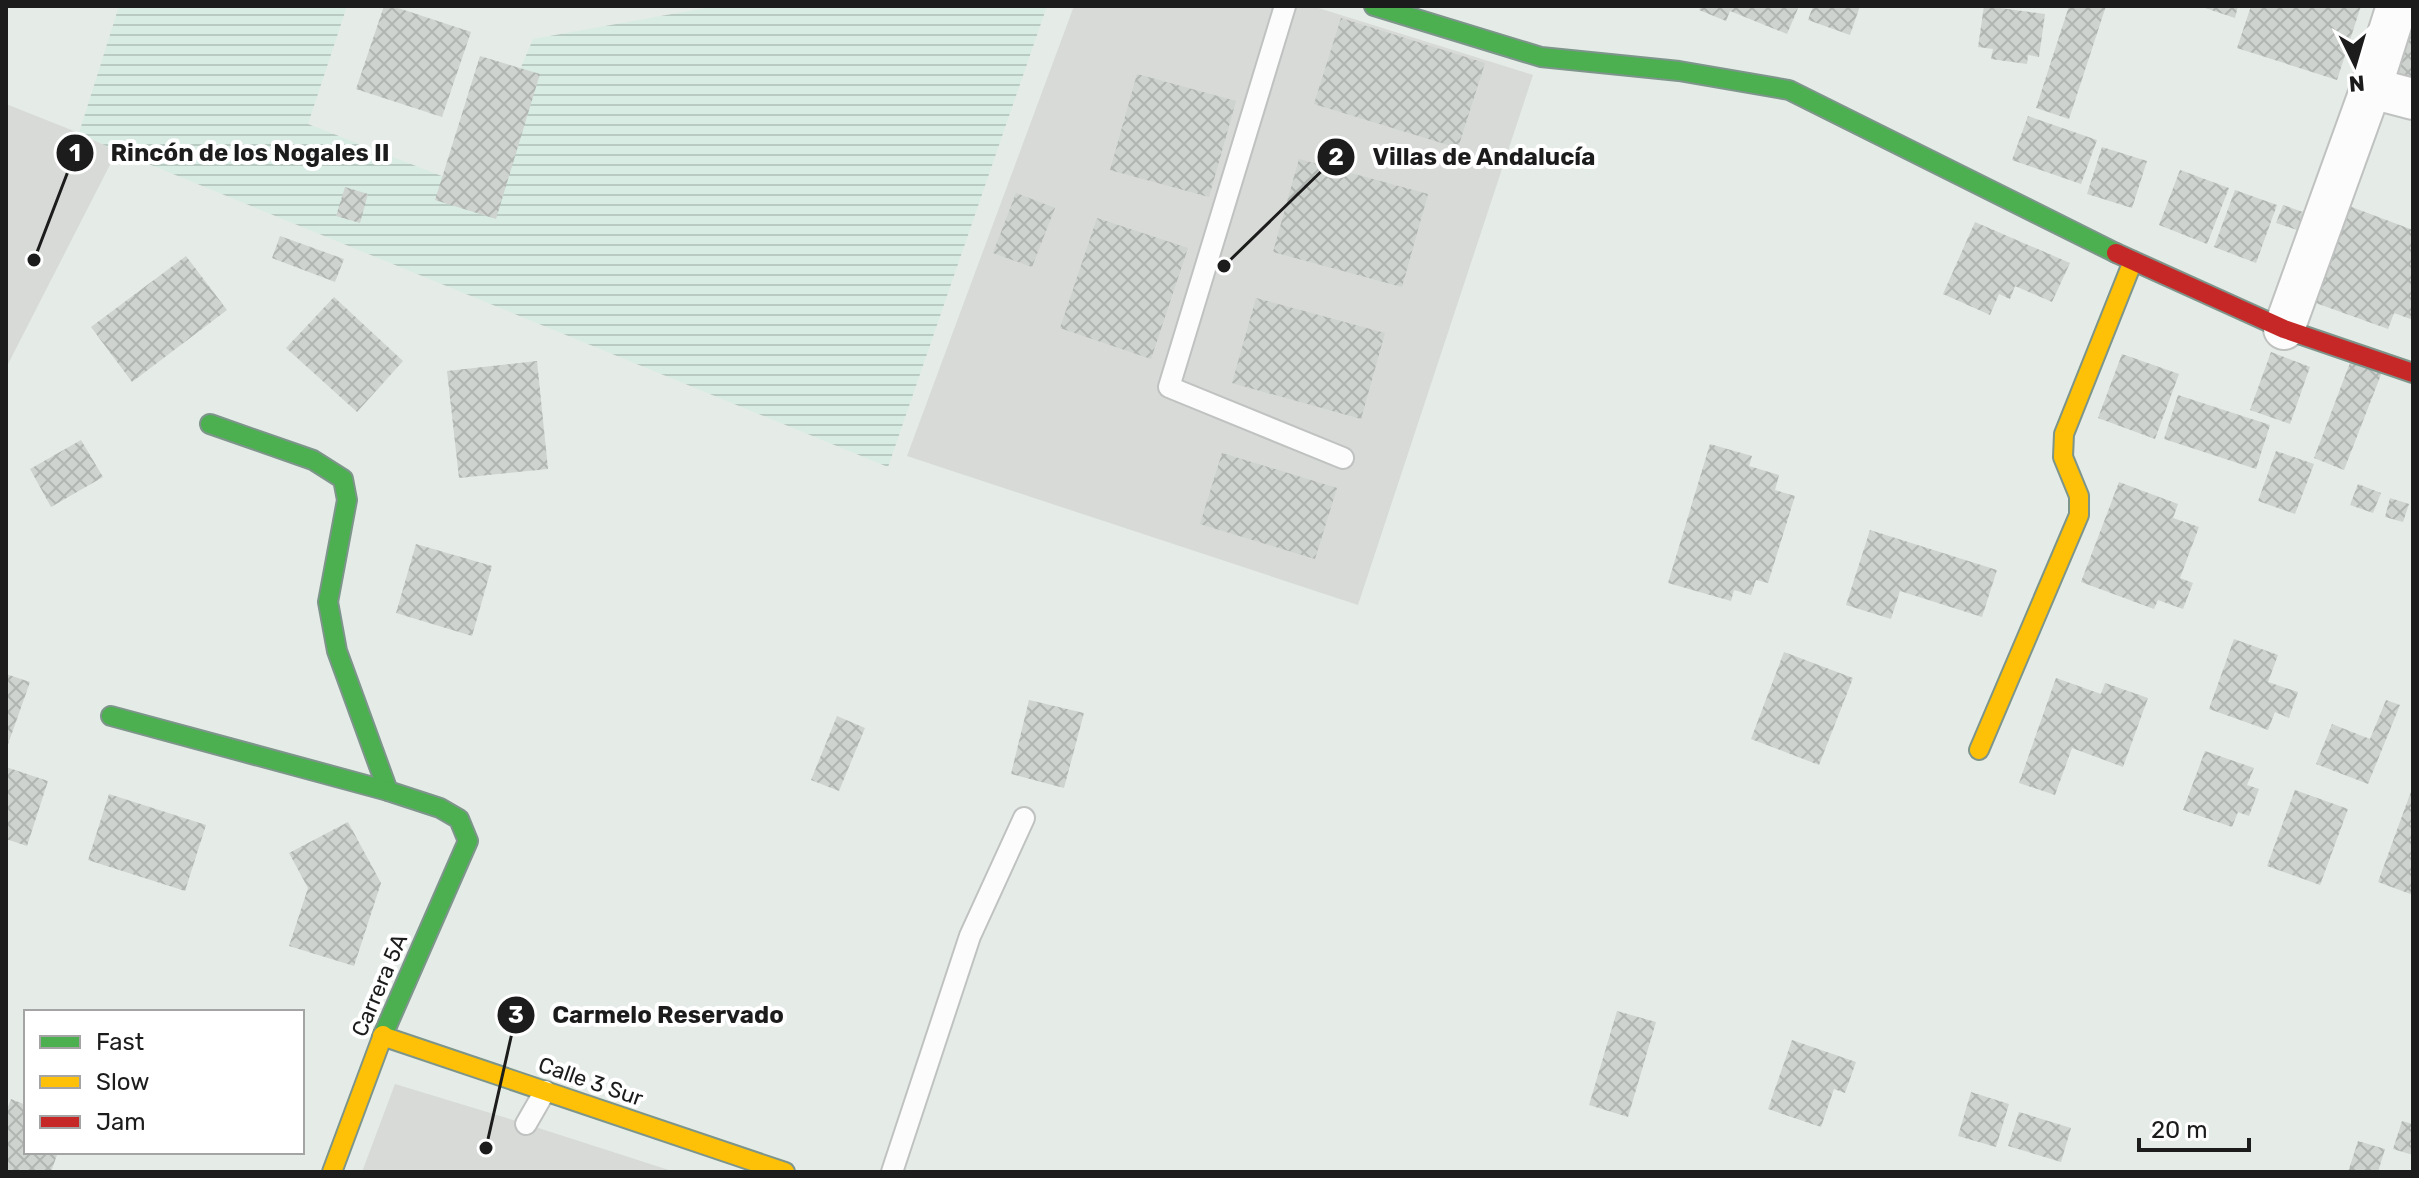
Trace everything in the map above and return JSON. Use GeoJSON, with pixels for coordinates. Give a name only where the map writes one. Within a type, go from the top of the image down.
{"type":"FeatureCollection","features":[{"type":"Feature","properties":{"kind":"street"},"geometry":{"type":"LineString","coordinates":[[1374,6],[1541,57],[1679,71],[1789,90],[2133,261],[2284,329],[2413,373]]}},
{"type":"Feature","properties":{"kind":"street"},"geometry":{"type":"LineString","coordinates":[[2284,329],[2371,88],[2397,6]]}},
{"type":"Feature","properties":{"kind":"street"},"geometry":{"type":"LineString","coordinates":[[2371,88],[2413,99]]}},
{"type":"Feature","properties":{"kind":"street"},"geometry":{"type":"LineString","coordinates":[[1979,750],[2079,515],[2079,496],[2063,457],[2064,434],[2133,261]]}},
{"type":"Feature","properties":{"kind":"street"},"geometry":{"type":"LineString","coordinates":[[210,424],[313,460],[343,479],[347,500],[328,602],[337,651],[388,791]]}},
{"type":"Feature","properties":{"kind":"street"},"geometry":{"type":"LineString","coordinates":[[111,716],[388,791]]}},
{"type":"Feature","properties":{"kind":"street","name":"Carrera 5A"},"geometry":{"type":"LineString","coordinates":[[332,1172],[382,1036],[468,841],[459,819],[440,808],[388,791]]}},
{"type":"Feature","properties":{"kind":"street","name":"Calle 3 Sur"},"geometry":{"type":"LineString","coordinates":[[382,1036],[785,1172]]}},
{"type":"Feature","properties":{"kind":"lane"},"geometry":{"type":"LineString","coordinates":[[1285,6],[1169,387],[1343,458]]}},
{"type":"Feature","properties":{"kind":"lane"},"geometry":{"type":"LineString","coordinates":[[892,1172],[970,936],[1024,818]]}},
{"type":"Feature","properties":{"kind":"lane"},"geometry":{"type":"LineString","coordinates":[[526,1124],[545,1091]]}},
{"type":"Feature","properties":{"kind":"shaded area"},"geometry":{"type":"Polygon","coordinates":[[[1074,6],[1312,6],[1533,75],[1358,605],[907,456],[1074,6]]]}},
{"type":"Feature","properties":{"kind":"shaded area"},"geometry":{"type":"Polygon","coordinates":[[[6,104],[117,151],[6,368],[6,104]]]}},
{"type":"Feature","properties":{"kind":"shaded area"},"geometry":{"type":"Polygon","coordinates":[[[395,1084],[526,1124],[675,1172],[362,1172],[395,1084]]]}},
{"type":"Feature","properties":{"kind":"green space"},"geometry":{"type":"Polygon","coordinates":[[[119,6],[347,6],[308,124],[470,187],[533,39],[716,6],[1047,6],[888,467],[79,133],[119,6]]]}},
{"type":"Feature","properties":{"kind":"building"},"geometry":{"type":"Polygon","coordinates":[[[384,6],[471,32],[442,117],[356,89],[384,6]]]}},
{"type":"Feature","properties":{"kind":"building"},"geometry":{"type":"Polygon","coordinates":[[[1701,6],[1799,6],[1787,34],[1730,11],[1726,21],[1699,10],[1701,6]]]}},
{"type":"Feature","properties":{"kind":"building"},"geometry":{"type":"Polygon","coordinates":[[[1813,6],[1860,6],[1850,35],[1808,20],[1813,6]]]}},
{"type":"Feature","properties":{"kind":"building"},"geometry":{"type":"Polygon","coordinates":[[[1984,6],[2045,14],[2039,57],[2028,55],[2027,64],[1991,59],[1993,49],[1978,47],[1984,6]]]}},
{"type":"Feature","properties":{"kind":"building"},"geometry":{"type":"Polygon","coordinates":[[[2069,6],[2106,6],[2069,119],[2036,108],[2069,6]]]}},
{"type":"Feature","properties":{"kind":"building"},"geometry":{"type":"Polygon","coordinates":[[[2199,6],[2238,6],[2235,18],[2199,6]]]}},
{"type":"Feature","properties":{"kind":"building"},"geometry":{"type":"Polygon","coordinates":[[[2251,6],[2361,6],[2337,80],[2237,48],[2251,6]]]}},
{"type":"Feature","properties":{"kind":"building"},"geometry":{"type":"Polygon","coordinates":[[[1341,18],[1485,63],[1458,148],[1314,104],[1341,18]]]}},
{"type":"Feature","properties":{"kind":"building"},"geometry":{"type":"Polygon","coordinates":[[[2409,26],[2413,27],[2413,91],[2391,84],[2409,26]]]}},
{"type":"Feature","properties":{"kind":"building"},"geometry":{"type":"Polygon","coordinates":[[[480,56],[540,74],[496,219],[435,200],[480,56]]]}},
{"type":"Feature","properties":{"kind":"building"},"geometry":{"type":"Polygon","coordinates":[[[1137,74],[1236,101],[1209,197],[1110,170],[1137,74]]]}},
{"type":"Feature","properties":{"kind":"building"},"geometry":{"type":"Polygon","coordinates":[[[2028,116],[2097,140],[2081,184],[2012,160],[2028,116]]]}},
{"type":"Feature","properties":{"kind":"building"},"geometry":{"type":"Polygon","coordinates":[[[2102,147],[2147,161],[2132,208],[2087,194],[2102,147]]]}},
{"type":"Feature","properties":{"kind":"building"},"geometry":{"type":"Polygon","coordinates":[[[1299,159],[1428,194],[1402,287],[1273,252],[1299,159]]]}},
{"type":"Feature","properties":{"kind":"building"},"geometry":{"type":"Polygon","coordinates":[[[2180,170],[2229,188],[2207,244],[2159,225],[2180,170]]]}},
{"type":"Feature","properties":{"kind":"building"},"geometry":{"type":"Polygon","coordinates":[[[345,187],[368,194],[360,223],[336,216],[345,187]]]}},
{"type":"Feature","properties":{"kind":"building"},"geometry":{"type":"Polygon","coordinates":[[[2235,190],[2277,205],[2256,263],[2214,247],[2235,190]]]}},
{"type":"Feature","properties":{"kind":"building"},"geometry":{"type":"Polygon","coordinates":[[[1016,193],[1055,208],[1032,267],[993,253],[1016,193]]]}},
{"type":"Feature","properties":{"kind":"building"},"geometry":{"type":"Polygon","coordinates":[[[2283,205],[2303,212],[2297,230],[2276,223],[2283,205]]]}},
{"type":"Feature","properties":{"kind":"building"},"geometry":{"type":"Polygon","coordinates":[[[2349,206],[2413,230],[2413,320],[2394,313],[2388,329],[2313,302],[2349,206]]]}},
{"type":"Feature","properties":{"kind":"building"},"geometry":{"type":"Polygon","coordinates":[[[1097,218],[1188,248],[1151,359],[1060,328],[1097,218]]]}},
{"type":"Feature","properties":{"kind":"building"},"geometry":{"type":"Polygon","coordinates":[[[1975,222],[2070,263],[2052,302],[2015,286],[2010,299],[1999,294],[1990,315],[1943,294],[1975,222]]]}},
{"type":"Feature","properties":{"kind":"building"},"geometry":{"type":"Polygon","coordinates":[[[280,236],[344,259],[335,282],[272,258],[280,236]]]}},
{"type":"Feature","properties":{"kind":"building"},"geometry":{"type":"Polygon","coordinates":[[[186,256],[227,310],[132,382],[91,327],[186,256]]]}},
{"type":"Feature","properties":{"kind":"building"},"geometry":{"type":"Polygon","coordinates":[[[334,297],[403,361],[357,412],[286,348],[334,297]]]}},
{"type":"Feature","properties":{"kind":"building"},"geometry":{"type":"Polygon","coordinates":[[[1256,298],[1385,333],[1361,419],[1232,383],[1256,298]]]}},
{"type":"Feature","properties":{"kind":"building"},"geometry":{"type":"Polygon","coordinates":[[[2271,352],[2310,367],[2290,424],[2250,410],[2271,352]]]}},
{"type":"Feature","properties":{"kind":"building"},"geometry":{"type":"Polygon","coordinates":[[[2122,354],[2179,374],[2155,439],[2098,418],[2122,354]]]}},
{"type":"Feature","properties":{"kind":"building"},"geometry":{"type":"Polygon","coordinates":[[[2351,360],[2382,372],[2344,470],[2314,458],[2351,360]]]}},
{"type":"Feature","properties":{"kind":"building"},"geometry":{"type":"Polygon","coordinates":[[[537,361],[548,469],[459,478],[447,371],[537,361]]]}},
{"type":"Feature","properties":{"kind":"building"},"geometry":{"type":"Polygon","coordinates":[[[2178,395],[2270,425],[2256,469],[2164,439],[2178,395]]]}},
{"type":"Feature","properties":{"kind":"building"},"geometry":{"type":"Polygon","coordinates":[[[81,440],[103,477],[51,507],[30,469],[81,440]]]}},
{"type":"Feature","properties":{"kind":"building"},"geometry":{"type":"Polygon","coordinates":[[[1710,444],[1752,456],[1749,466],[1779,475],[1775,490],[1795,496],[1768,583],[1756,580],[1751,595],[1734,590],[1731,601],[1668,583],[1710,444]]]}},
{"type":"Feature","properties":{"kind":"building"},"geometry":{"type":"Polygon","coordinates":[[[2276,451],[2314,464],[2295,514],[2258,501],[2276,451]]]}},
{"type":"Feature","properties":{"kind":"building"},"geometry":{"type":"Polygon","coordinates":[[[1222,453],[1337,488],[1315,559],[1200,524],[1222,453]]]}},
{"type":"Feature","properties":{"kind":"building"},"geometry":{"type":"Polygon","coordinates":[[[2119,482],[2178,504],[2173,518],[2199,527],[2180,578],[2193,583],[2183,609],[2158,600],[2154,609],[2081,582],[2119,482]]]}},
{"type":"Feature","properties":{"kind":"building"},"geometry":{"type":"Polygon","coordinates":[[[2358,484],[2381,493],[2373,513],[2350,505],[2358,484]]]}},
{"type":"Feature","properties":{"kind":"building"},"geometry":{"type":"Polygon","coordinates":[[[2390,498],[2409,504],[2403,522],[2385,517],[2390,498]]]}},
{"type":"Feature","properties":{"kind":"building"},"geometry":{"type":"Polygon","coordinates":[[[1870,530],[1997,570],[1982,617],[1900,591],[1891,619],[1846,605],[1870,530]]]}},
{"type":"Feature","properties":{"kind":"building"},"geometry":{"type":"Polygon","coordinates":[[[416,544],[492,566],[472,636],[396,613],[416,544]]]}},
{"type":"Feature","properties":{"kind":"building"},"geometry":{"type":"Polygon","coordinates":[[[2234,639],[2278,655],[2268,682],[2298,692],[2289,718],[2275,712],[2268,730],[2209,709],[2234,639]]]}},
{"type":"Feature","properties":{"kind":"building"},"geometry":{"type":"Polygon","coordinates":[[[1784,652],[1853,678],[1819,765],[1751,739],[1784,652]]]}},
{"type":"Feature","properties":{"kind":"building"},"geometry":{"type":"Polygon","coordinates":[[[6,674],[30,682],[6,750],[6,674]]]}},
{"type":"Feature","properties":{"kind":"building"},"geometry":{"type":"Polygon","coordinates":[[[2056,678],[2101,694],[2105,683],[2148,698],[2123,767],[2072,748],[2055,795],[2019,783],[2056,678]]]}},
{"type":"Feature","properties":{"kind":"building"},"geometry":{"type":"Polygon","coordinates":[[[1029,700],[1084,713],[1064,788],[1011,774],[1029,700]]]}},
{"type":"Feature","properties":{"kind":"building"},"geometry":{"type":"Polygon","coordinates":[[[2386,700],[2400,705],[2368,784],[2316,764],[2332,724],[2370,739],[2386,700]]]}},
{"type":"Feature","properties":{"kind":"building"},"geometry":{"type":"Polygon","coordinates":[[[837,716],[865,728],[839,791],[811,780],[837,716]]]}},
{"type":"Feature","properties":{"kind":"building"},"geometry":{"type":"Polygon","coordinates":[[[2205,751],[2254,768],[2247,785],[2259,789],[2249,816],[2238,812],[2232,827],[2183,810],[2205,751]]]}},
{"type":"Feature","properties":{"kind":"building"},"geometry":{"type":"Polygon","coordinates":[[[6,767],[48,781],[27,846],[6,839],[6,767]]]}},
{"type":"Feature","properties":{"kind":"building"},"geometry":{"type":"Polygon","coordinates":[[[2413,786],[2413,895],[2378,882],[2413,786]]]}},
{"type":"Feature","properties":{"kind":"building"},"geometry":{"type":"Polygon","coordinates":[[[2295,790],[2348,809],[2320,885],[2267,866],[2295,790]]]}},
{"type":"Feature","properties":{"kind":"building"},"geometry":{"type":"Polygon","coordinates":[[[109,794],[206,825],[185,891],[88,860],[109,794]]]}},
{"type":"Feature","properties":{"kind":"building"},"geometry":{"type":"Polygon","coordinates":[[[348,822],[381,883],[354,966],[289,946],[308,888],[289,853],[348,822]]]}},
{"type":"Feature","properties":{"kind":"building"},"geometry":{"type":"Polygon","coordinates":[[[1617,1011],[1656,1022],[1628,1117],[1589,1105],[1617,1011]]]}},
{"type":"Feature","properties":{"kind":"building"},"geometry":{"type":"Polygon","coordinates":[[[1792,1040],[1856,1062],[1845,1093],[1834,1089],[1821,1127],[1768,1109],[1792,1040]]]}},
{"type":"Feature","properties":{"kind":"building"},"geometry":{"type":"Polygon","coordinates":[[[1971,1092],[2009,1104],[1996,1147],[1958,1136],[1971,1092]]]}},
{"type":"Feature","properties":{"kind":"building"},"geometry":{"type":"Polygon","coordinates":[[[11,1099],[24,1104],[24,1154],[57,1154],[51,1172],[6,1172],[6,1112],[11,1099]]]}},
{"type":"Feature","properties":{"kind":"building"},"geometry":{"type":"Polygon","coordinates":[[[2019,1112],[2071,1128],[2061,1162],[2008,1146],[2019,1112]]]}},
{"type":"Feature","properties":{"kind":"building"},"geometry":{"type":"Polygon","coordinates":[[[2402,1121],[2413,1124],[2413,1155],[2393,1149],[2402,1121]]]}},
{"type":"Feature","properties":{"kind":"building"},"geometry":{"type":"Polygon","coordinates":[[[2358,1141],[2385,1149],[2378,1172],[2348,1172],[2358,1141]]]}},
{"type":"Feature","properties":{"kind":"traffic: fast"},"geometry":{"type":"LineString","coordinates":[[1374,6],[1541,57],[1679,71],[1789,90],[2116,253]]}},
{"type":"Feature","properties":{"kind":"traffic: fast"},"geometry":{"type":"LineString","coordinates":[[210,424],[313,460],[343,479],[347,500],[328,602],[337,651],[388,791]]}},
{"type":"Feature","properties":{"kind":"traffic: fast"},"geometry":{"type":"LineString","coordinates":[[111,716],[388,791],[440,808],[459,819],[468,841],[383,1035]]}},
{"type":"Feature","properties":{"kind":"traffic: slow"},"geometry":{"type":"LineString","coordinates":[[1979,750],[2079,515],[2079,496],[2063,457],[2064,434],[2133,261]]}},
{"type":"Feature","properties":{"kind":"traffic: slow"},"geometry":{"type":"LineString","coordinates":[[332,1172],[383,1035]]}},
{"type":"Feature","properties":{"kind":"traffic: slow"},"geometry":{"type":"LineString","coordinates":[[382,1036],[785,1172]]}},
{"type":"Feature","properties":{"kind":"traffic: jam"},"geometry":{"type":"LineString","coordinates":[[2116,253],[2284,329],[2413,373]]}},
{"type":"Feature","properties":{"kind":"place","name":"Rincón de los Nogales II"},"geometry":{"type":"Point","coordinates":[34,260]}},
{"type":"Feature","properties":{"kind":"place","name":"Villas de Andalucía"},"geometry":{"type":"Point","coordinates":[1224,266]}},
{"type":"Feature","properties":{"kind":"place","name":"Carmelo Reservado"},"geometry":{"type":"Point","coordinates":[486,1148]}}]}
